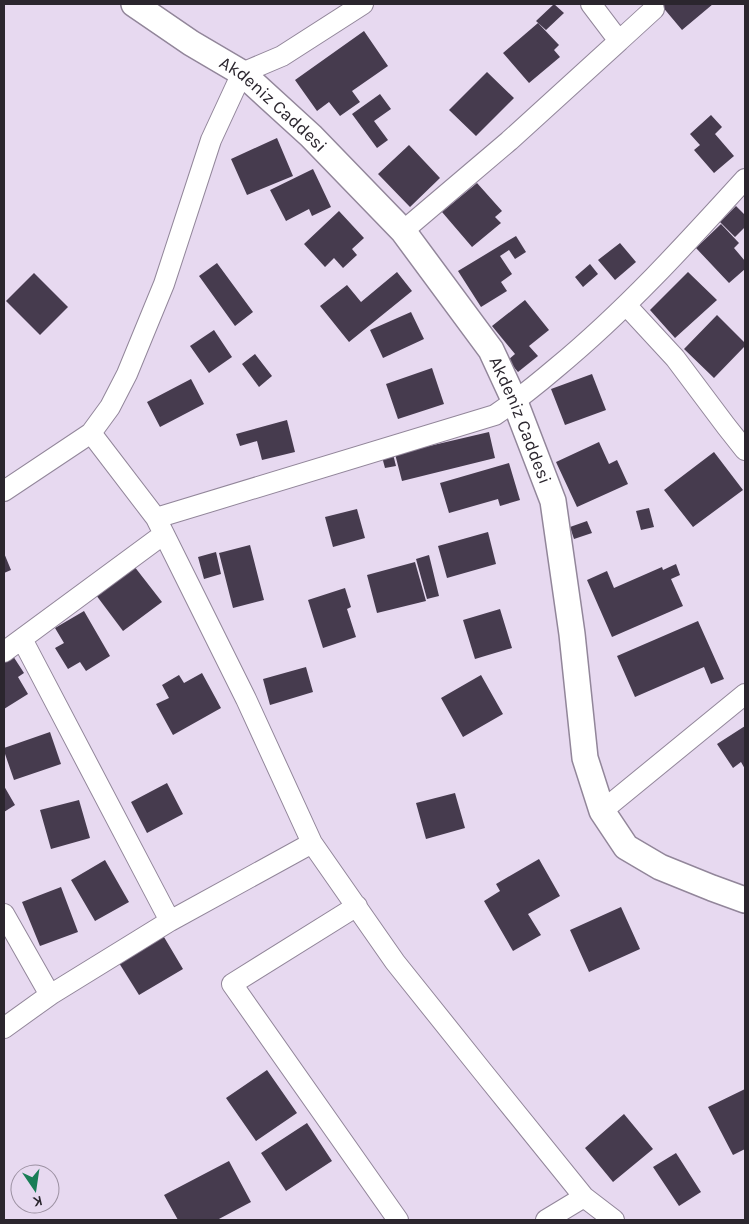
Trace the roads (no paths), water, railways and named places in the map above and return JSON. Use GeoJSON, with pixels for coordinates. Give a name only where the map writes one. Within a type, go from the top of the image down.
{"type":"FeatureCollection","features":[{"type":"Feature","properties":{"kind":"street","name":"Akdeniz Caddesi"},"geometry":{"type":"LineString","coordinates":[[134,4],[191,43],[242,73],[311,136],[403,230],[491,350],[515,402],[553,501],[572,634],[585,758],[602,811],[626,847],[660,868],[745,900]]}},
{"type":"Feature","properties":{"kind":"street"},"geometry":{"type":"LineString","coordinates":[[4,491],[91,433],[110,407],[164,284],[211,140],[242,73],[282,56],[363,4]]}},
{"type":"Feature","properties":{"kind":"street"},"geometry":{"type":"LineString","coordinates":[[590,4],[619,41]]}},
{"type":"Feature","properties":{"kind":"street"},"geometry":{"type":"LineString","coordinates":[[403,230],[509,141],[654,9]]}},
{"type":"Feature","properties":{"kind":"street"},"geometry":{"type":"LineString","coordinates":[[4,652],[160,526],[495,415],[515,402],[576,351],[626,305],[674,258],[745,180]]}},
{"type":"Feature","properties":{"kind":"street"},"geometry":{"type":"LineString","coordinates":[[626,305],[675,358],[745,450]]}},
{"type":"Feature","properties":{"kind":"street"},"geometry":{"type":"LineString","coordinates":[[91,433],[160,526],[246,699],[312,843],[395,962],[584,1197],[614,1220]]}},
{"type":"Feature","properties":{"kind":"street"},"geometry":{"type":"LineString","coordinates":[[22,639],[170,921]]}},
{"type":"Feature","properties":{"kind":"street"},"geometry":{"type":"LineString","coordinates":[[602,811],[745,694]]}},
{"type":"Feature","properties":{"kind":"street"},"geometry":{"type":"LineString","coordinates":[[4,1028],[50,995],[170,921],[312,843]]}},
{"type":"Feature","properties":{"kind":"street"},"geometry":{"type":"LineString","coordinates":[[356,906],[232,984],[398,1220]]}},
{"type":"Feature","properties":{"kind":"street"},"geometry":{"type":"LineString","coordinates":[[4,914],[50,995]]}},
{"type":"Feature","properties":{"kind":"street"},"geometry":{"type":"LineString","coordinates":[[546,1220],[584,1197]]}}]}
